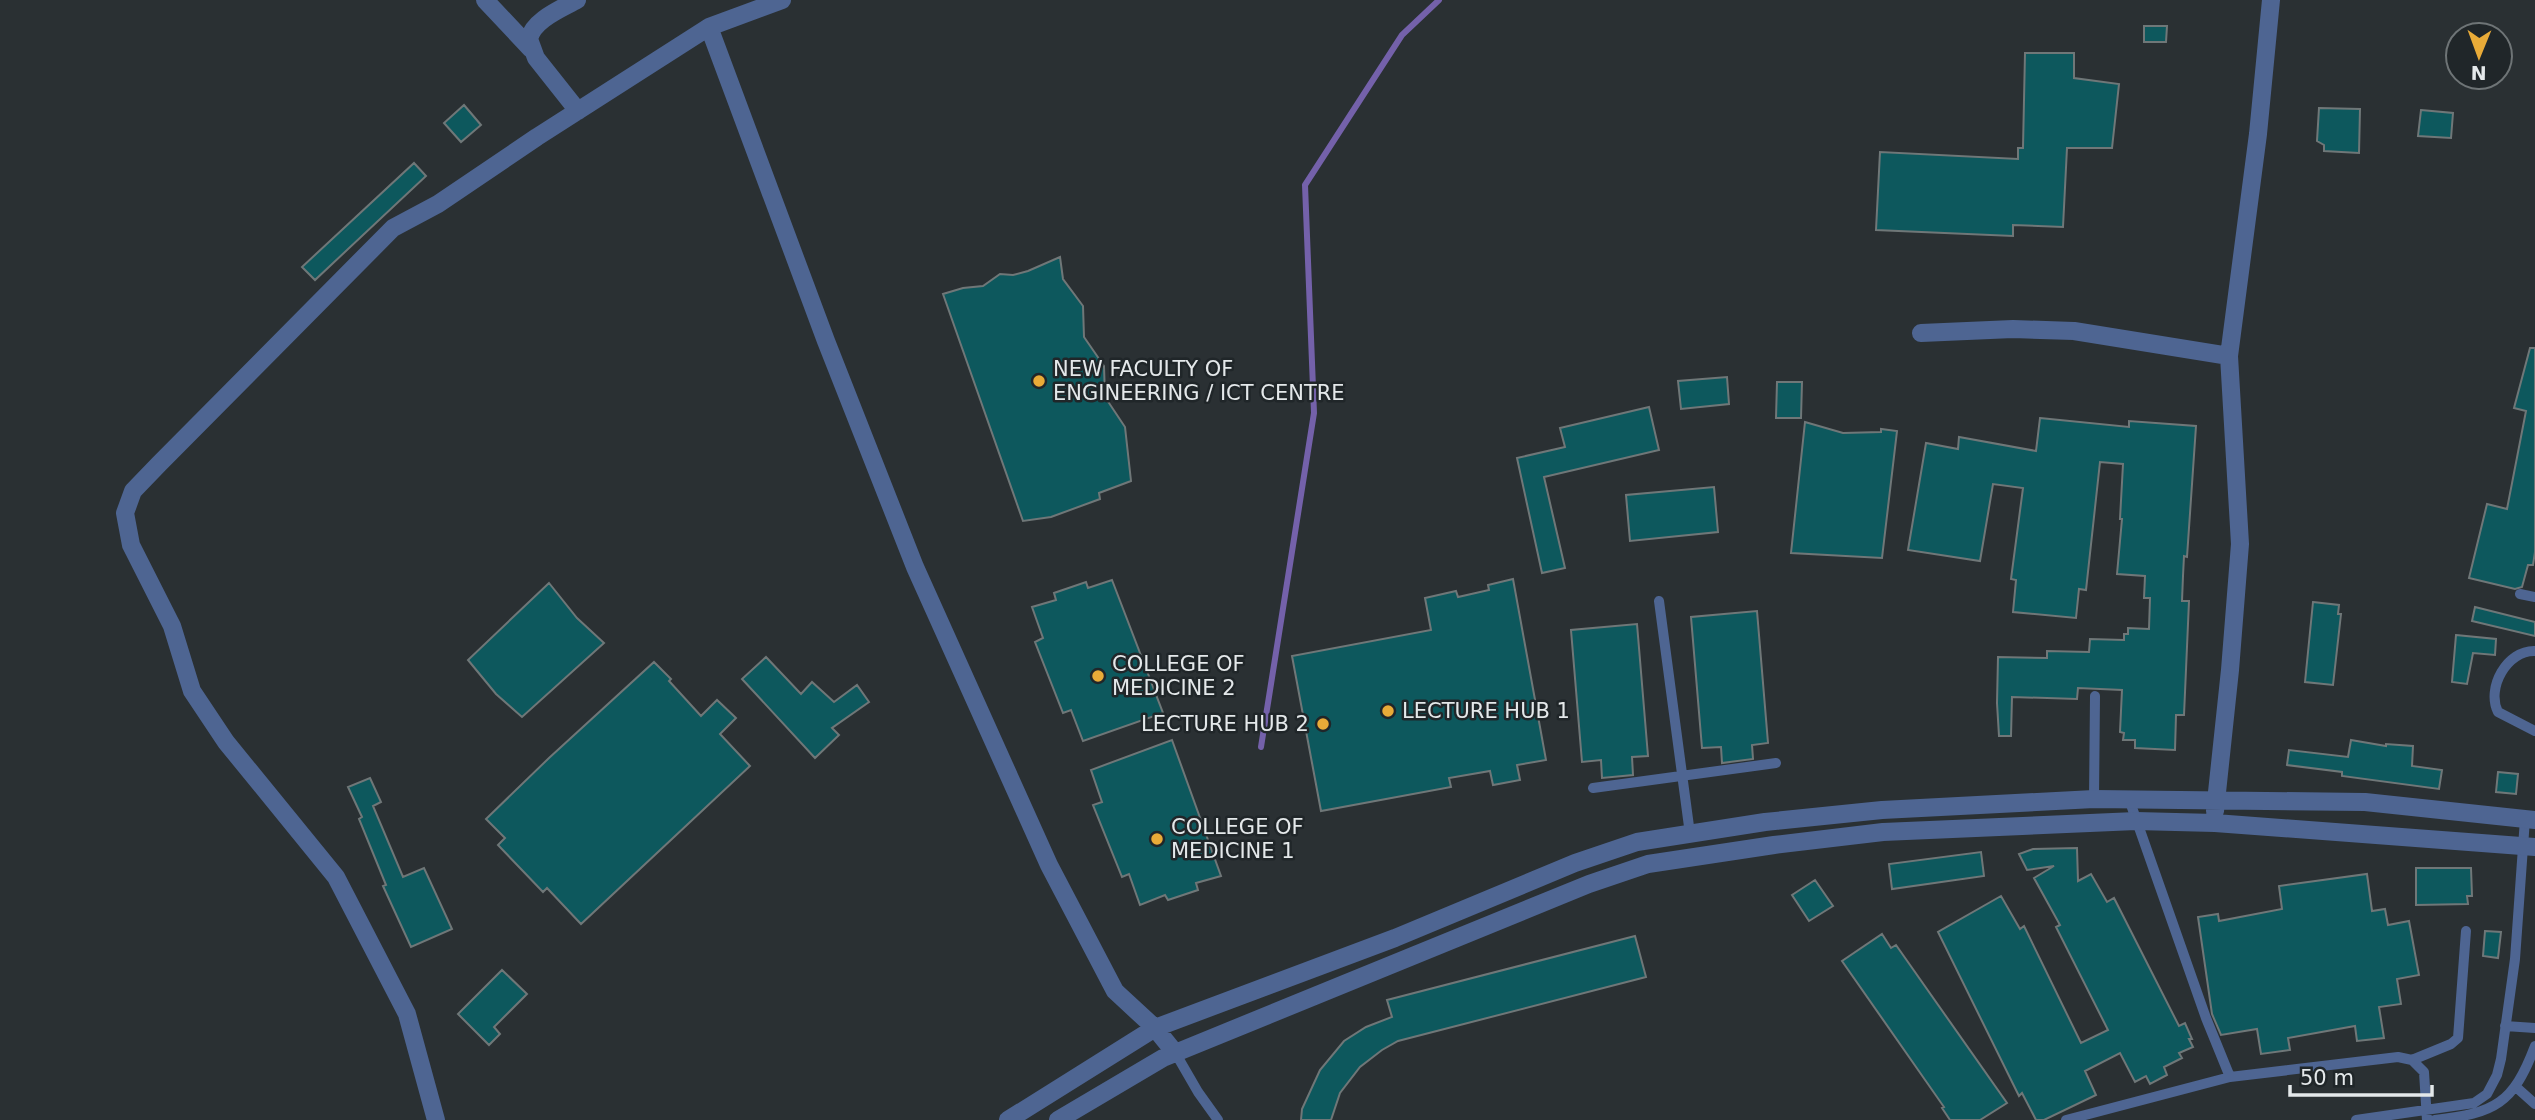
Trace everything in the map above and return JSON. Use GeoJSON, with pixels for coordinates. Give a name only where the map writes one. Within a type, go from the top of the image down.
{"type":"FeatureCollection","features":[{"type":"Feature","properties":{"kind":"street"},"geometry":{"type":"LineString","coordinates":[[485,0],[531,50],[578,111]]}},
{"type":"Feature","properties":{"kind":"street"},"geometry":{"type":"LineString","coordinates":[[531,50],[529,39],[533,29],[578,0]]}},
{"type":"Feature","properties":{"kind":"street"},"geometry":{"type":"LineString","coordinates":[[436,1120],[407,1014],[336,877],[226,742],[192,691],[172,626],[131,545],[125,513],[133,491],[393,228],[438,204],[709,27],[782,0]]}},
{"type":"Feature","properties":{"kind":"street"},"geometry":{"type":"LineString","coordinates":[[2215,823],[2240,544],[2229,356],[2258,134],[2271,0]]}},
{"type":"Feature","properties":{"kind":"street"},"geometry":{"type":"LineString","coordinates":[[709,27],[826,341],[915,568],[1049,865],[1115,990],[1155,1028],[1176,1054]]}},
{"type":"Feature","properties":{"kind":"street"},"geometry":{"type":"LineString","coordinates":[[1921,333],[2012,329],[2074,331],[2229,356]]}},
{"type":"Feature","properties":{"kind":"street"},"geometry":{"type":"LineString","coordinates":[[1008,1120],[1155,1028],[1395,938],[1575,863],[1637,842],[1735,827],[1882,810],[2094,799],[2365,802],[2530,819]]}},
{"type":"Feature","properties":{"kind":"street"},"geometry":{"type":"LineString","coordinates":[[1058,1120],[1163,1058],[1589,884],[1648,864],[1883,832],[2136,821],[2215,823],[2529,847]]}},
{"type":"Feature","properties":{"kind":"street"},"geometry":{"type":"LineString","coordinates":[[1735,827],[1740,850]]}},
{"type":"Feature","properties":{"kind":"lane"},"geometry":{"type":"LineString","coordinates":[[2520,594],[2535,597]]}},
{"type":"Feature","properties":{"kind":"lane"},"geometry":{"type":"LineString","coordinates":[[1659,601],[1690,834]]}},
{"type":"Feature","properties":{"kind":"lane"},"geometry":{"type":"LineString","coordinates":[[2535,651],[2526,650],[2516,655],[2496,681],[2493,697],[2498,712],[2535,731]]}},
{"type":"Feature","properties":{"kind":"lane"},"geometry":{"type":"LineString","coordinates":[[2094,799],[2095,696]]}},
{"type":"Feature","properties":{"kind":"lane"},"geometry":{"type":"LineString","coordinates":[[1593,788],[1776,763]]}},
{"type":"Feature","properties":{"kind":"lane"},"geometry":{"type":"LineString","coordinates":[[2130,799],[2230,1077]]}},
{"type":"Feature","properties":{"kind":"lane"},"geometry":{"type":"LineString","coordinates":[[2356,1120],[2426,1115],[2474,1103],[2487,1094],[2497,1076],[2501,1059],[2529,847],[2530,819]]}},
{"type":"Feature","properties":{"kind":"lane"},"geometry":{"type":"LineString","coordinates":[[2412,1060],[2451,1044],[2458,1038],[2466,931]]}},
{"type":"Feature","properties":{"kind":"lane"},"geometry":{"type":"LineString","coordinates":[[2505,1026],[2535,1028]]}},
{"type":"Feature","properties":{"kind":"lane"},"geometry":{"type":"LineString","coordinates":[[2435,1120],[2466,1116],[2501,1103],[2516,1087],[2535,1046]]}},
{"type":"Feature","properties":{"kind":"lane"},"geometry":{"type":"LineString","coordinates":[[1176,1054],[1218,1120]]}},
{"type":"Feature","properties":{"kind":"lane"},"geometry":{"type":"LineString","coordinates":[[2066,1120],[2230,1077],[2398,1057],[2412,1060],[2424,1072],[2426,1115]]}},
{"type":"Feature","properties":{"kind":"lane"},"geometry":{"type":"LineString","coordinates":[[2516,1087],[2535,1104]]}},
{"type":"Feature","properties":{"kind":"building"},"geometry":{"type":"Polygon","coordinates":[[[2144,26],[2167,26],[2166,42],[2144,42],[2144,26]]]}},
{"type":"Feature","properties":{"kind":"building"},"geometry":{"type":"Polygon","coordinates":[[[2025,53],[2074,53],[2074,78],[2119,84],[2112,148],[2067,148],[2063,227],[2013,225],[2013,236],[1876,230],[1880,152],[2018,159],[2018,148],[2023,148],[2025,53]]]}},
{"type":"Feature","properties":{"kind":"building"},"geometry":{"type":"Polygon","coordinates":[[[464,105],[481,125],[461,142],[444,123],[464,105]]]}},
{"type":"Feature","properties":{"kind":"building"},"geometry":{"type":"Polygon","coordinates":[[[2319,108],[2360,109],[2359,153],[2324,151],[2324,145],[2317,141],[2319,108]]]}},
{"type":"Feature","properties":{"kind":"building"},"geometry":{"type":"Polygon","coordinates":[[[2421,110],[2453,113],[2451,138],[2418,136],[2421,110]]]}},
{"type":"Feature","properties":{"kind":"building"},"geometry":{"type":"Polygon","coordinates":[[[414,163],[426,176],[315,280],[302,267],[414,163]]]}},
{"type":"Feature","properties":{"kind":"building","name":"NEW FACULTY OF ENGINEERING / ICT CENTRE"},"geometry":{"type":"Polygon","coordinates":[[[1060,257],[1063,279],[1083,306],[1084,337],[1104,366],[1105,397],[1125,427],[1131,481],[1099,493],[1100,499],[1051,517],[1023,521],[943,294],[983,286],[1000,274],[1013,275],[1028,271],[1060,257]]]}},
{"type":"Feature","properties":{"kind":"building"},"geometry":{"type":"Polygon","coordinates":[[[2530,348],[2535,348],[2535,552],[2533,565],[2528,565],[2522,587],[2515,589],[2469,578],[2487,504],[2507,509],[2526,411],[2514,408],[2530,348]]]}},
{"type":"Feature","properties":{"kind":"building"},"geometry":{"type":"Polygon","coordinates":[[[1727,377],[1729,404],[1681,409],[1678,381],[1727,377]]]}},
{"type":"Feature","properties":{"kind":"building"},"geometry":{"type":"Polygon","coordinates":[[[1777,382],[1802,382],[1801,418],[1776,418],[1777,382]]]}},
{"type":"Feature","properties":{"kind":"building"},"geometry":{"type":"Polygon","coordinates":[[[1649,407],[1659,450],[1544,477],[1565,568],[1542,573],[1517,458],[1565,447],[1560,428],[1649,407]]]}},
{"type":"Feature","properties":{"kind":"building"},"geometry":{"type":"Polygon","coordinates":[[[2040,418],[2129,427],[2129,421],[2196,426],[2187,557],[2184,556],[2183,576],[2182,601],[2189,601],[2184,715],[2176,715],[2175,750],[2135,748],[2135,740],[2123,740],[2124,733],[2120,732],[2122,690],[2078,688],[2077,699],[2012,697],[2011,736],[1999,736],[1998,657],[2047,658],[2047,651],[2089,652],[2090,639],[2124,640],[2128,628],[2149,629],[2150,598],[2144,598],[2145,576],[2117,574],[2123,464],[2100,462],[2086,590],[2079,589],[2076,618],[2013,612],[2016,580],[2011,579],[2023,488],[1993,484],[1980,561],[1908,550],[1926,443],[1958,449],[1959,437],[2036,451],[2040,418]]]}},
{"type":"Feature","properties":{"kind":"building"},"geometry":{"type":"Polygon","coordinates":[[[1805,422],[1843,433],[1881,432],[1881,429],[1897,431],[1882,558],[1791,553],[1805,422]]]}},
{"type":"Feature","properties":{"kind":"building"},"geometry":{"type":"Polygon","coordinates":[[[1714,487],[1718,532],[1630,541],[1626,495],[1714,487]]]}},
{"type":"Feature","properties":{"kind":"building"},"geometry":{"type":"Polygon","coordinates":[[[1513,579],[1546,760],[1517,765],[1520,780],[1493,785],[1490,771],[1449,778],[1451,787],[1321,811],[1292,656],[1431,630],[1425,598],[1456,591],[1458,597],[1489,590],[1488,585],[1513,579]]]}},
{"type":"Feature","properties":{"kind":"building","name":"COLLEGE OF MEDICINE 2"},"geometry":{"type":"Polygon","coordinates":[[[1112,580],[1163,713],[1083,741],[1071,710],[1063,713],[1035,642],[1043,638],[1032,607],[1056,600],[1054,593],[1086,582],[1088,588],[1112,580]]]}},
{"type":"Feature","properties":{"kind":"building"},"geometry":{"type":"Polygon","coordinates":[[[549,583],[577,618],[604,643],[522,717],[496,694],[468,660],[549,583]]]}},
{"type":"Feature","properties":{"kind":"building"},"geometry":{"type":"Polygon","coordinates":[[[2313,602],[2339,605],[2338,614],[2341,614],[2333,685],[2305,682],[2313,602]]]}},
{"type":"Feature","properties":{"kind":"building"},"geometry":{"type":"Polygon","coordinates":[[[2475,607],[2535,622],[2535,636],[2472,621],[2475,607]]]}},
{"type":"Feature","properties":{"kind":"building"},"geometry":{"type":"Polygon","coordinates":[[[1757,611],[1768,743],[1752,745],[1753,759],[1722,763],[1721,747],[1702,748],[1691,617],[1757,611]]]}},
{"type":"Feature","properties":{"kind":"building"},"geometry":{"type":"Polygon","coordinates":[[[1637,624],[1648,756],[1632,757],[1633,775],[1602,778],[1601,760],[1582,762],[1571,630],[1637,624]]]}},
{"type":"Feature","properties":{"kind":"building"},"geometry":{"type":"Polygon","coordinates":[[[2456,635],[2496,639],[2495,655],[2473,653],[2467,684],[2452,682],[2456,635]]]}},
{"type":"Feature","properties":{"kind":"building"},"geometry":{"type":"Polygon","coordinates":[[[766,657],[801,694],[812,682],[834,702],[857,685],[869,702],[832,728],[839,735],[815,758],[742,679],[766,657]]]}},
{"type":"Feature","properties":{"kind":"building"},"geometry":{"type":"Polygon","coordinates":[[[654,662],[701,716],[717,700],[736,718],[720,734],[750,766],[581,924],[547,888],[543,892],[498,845],[505,838],[486,819],[654,662]]]}},
{"type":"Feature","properties":{"kind":"building","name":"COLLEGE OF MEDICINE 1"},"geometry":{"type":"Polygon","coordinates":[[[1172,740],[1221,876],[1196,883],[1198,890],[1168,900],[1165,895],[1140,905],[1129,874],[1122,877],[1093,805],[1102,802],[1091,770],[1172,740]]]}},
{"type":"Feature","properties":{"kind":"building"},"geometry":{"type":"Polygon","coordinates":[[[2351,740],[2386,746],[2413,746],[2412,766],[2442,770],[2439,789],[2342,776],[2342,772],[2287,765],[2289,750],[2348,757],[2351,740]]]}},
{"type":"Feature","properties":{"kind":"building"},"geometry":{"type":"Polygon","coordinates":[[[2498,772],[2518,774],[2516,794],[2496,792],[2498,772]]]}},
{"type":"Feature","properties":{"kind":"building"},"geometry":{"type":"Polygon","coordinates":[[[370,778],[381,802],[373,806],[403,877],[424,868],[452,929],[411,947],[383,886],[386,885],[359,819],[362,817],[348,787],[370,778]]]}},
{"type":"Feature","properties":{"kind":"building"},"geometry":{"type":"Polygon","coordinates":[[[2077,848],[2078,881],[2091,874],[2107,902],[2114,898],[2179,1026],[2185,1023],[2193,1047],[2179,1053],[2182,1058],[2164,1067],[2167,1075],[2150,1084],[2146,1076],[2135,1082],[2120,1053],[2085,1071],[2096,1095],[2044,1120],[2036,1120],[2022,1093],[2019,1096],[1938,932],[2001,896],[2020,929],[2024,926],[2081,1043],[2108,1030],[2056,927],[2060,925],[2034,878],[2054,866],[2027,870],[2019,854],[2033,849],[2077,848]]]}},
{"type":"Feature","properties":{"kind":"building"},"geometry":{"type":"Polygon","coordinates":[[[1981,852],[1984,876],[1892,889],[1889,864],[1981,852]]]}},
{"type":"Feature","properties":{"kind":"building"},"geometry":{"type":"Polygon","coordinates":[[[2416,868],[2471,868],[2472,896],[2467,896],[2468,904],[2416,905],[2416,868]]]}},
{"type":"Feature","properties":{"kind":"building"},"geometry":{"type":"Polygon","coordinates":[[[2367,874],[2372,911],[2385,909],[2388,925],[2409,921],[2419,975],[2397,979],[2401,1004],[2379,1007],[2384,1038],[2357,1041],[2355,1026],[2288,1038],[2290,1050],[2261,1054],[2257,1029],[2221,1035],[2212,1014],[2198,917],[2218,914],[2219,921],[2282,909],[2279,886],[2367,874]]]}},
{"type":"Feature","properties":{"kind":"building"},"geometry":{"type":"Polygon","coordinates":[[[1815,880],[1833,906],[1809,921],[1792,895],[1815,880]]]}},
{"type":"Feature","properties":{"kind":"building"},"geometry":{"type":"Polygon","coordinates":[[[2485,931],[2501,932],[2498,958],[2483,956],[2485,931]]]}},
{"type":"Feature","properties":{"kind":"building"},"geometry":{"type":"Polygon","coordinates":[[[1882,934],[1891,948],[1896,945],[2007,1103],[1980,1120],[1950,1120],[1942,1108],[1944,1107],[1842,961],[1882,934]]]}},
{"type":"Feature","properties":{"kind":"building"},"geometry":{"type":"Polygon","coordinates":[[[1635,936],[1646,977],[1398,1041],[1360,1067],[1340,1093],[1331,1120],[1301,1120],[1302,1109],[1320,1070],[1344,1041],[1366,1027],[1392,1017],[1387,1000],[1635,936]]]}},
{"type":"Feature","properties":{"kind":"building"},"geometry":{"type":"Polygon","coordinates":[[[502,970],[527,994],[494,1027],[500,1034],[489,1045],[458,1014],[502,970]]]}},
{"type":"Feature","properties":{"kind":"waterway"},"geometry":{"type":"LineString","coordinates":[[1261,747],[1314,413],[1305,185],[1402,35],[1439,0]]}},
{"type":"Feature","properties":{"kind":"place","name":"NEW FACULTY OF ENGINEERING / ICT CENTRE"},"geometry":{"type":"Point","coordinates":[1039,381]}},
{"type":"Feature","properties":{"kind":"place","name":"COLLEGE OF MEDICINE 2"},"geometry":{"type":"Point","coordinates":[1098,676]}},
{"type":"Feature","properties":{"kind":"place","name":"LECTURE HUB 1"},"geometry":{"type":"Point","coordinates":[1388,711]}},
{"type":"Feature","properties":{"kind":"place","name":"LECTURE HUB 2"},"geometry":{"type":"Point","coordinates":[1323,724]}},
{"type":"Feature","properties":{"kind":"place","name":"COLLEGE OF MEDICINE 1"},"geometry":{"type":"Point","coordinates":[1157,839]}}]}
